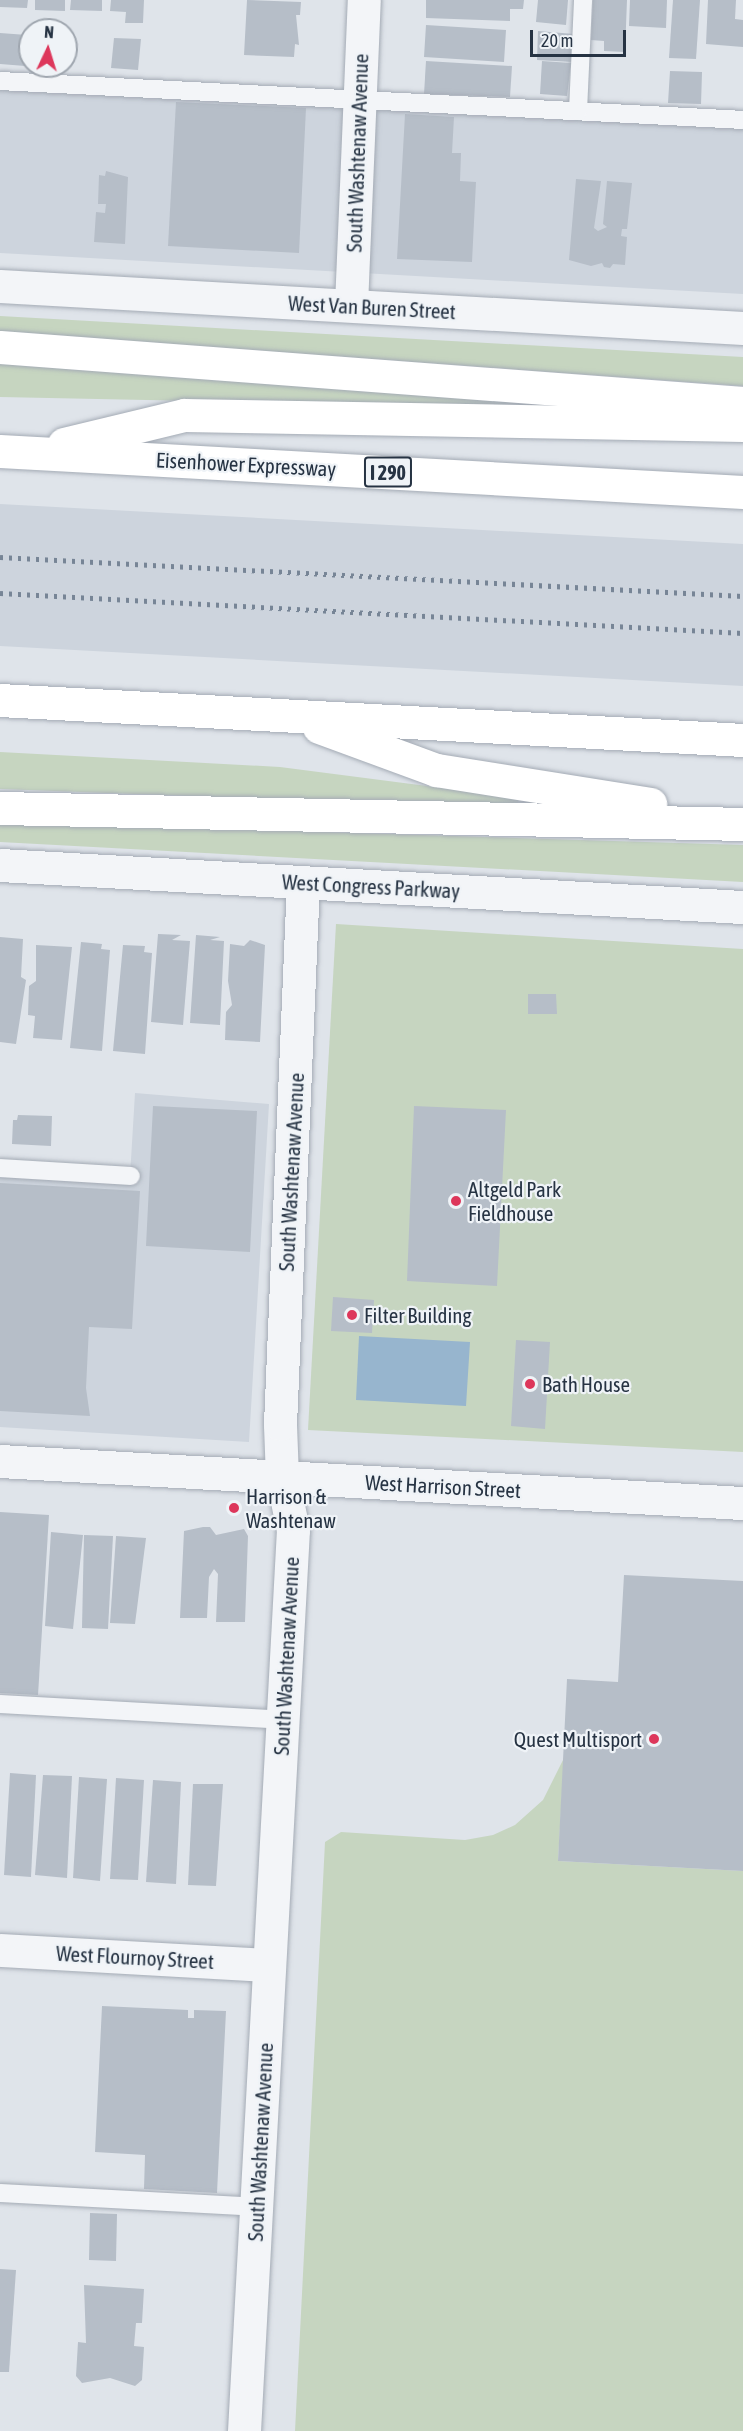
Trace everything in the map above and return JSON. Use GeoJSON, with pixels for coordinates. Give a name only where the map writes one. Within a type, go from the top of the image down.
{"type":"FeatureCollection","features":[{"type":"Feature","properties":{"kind":"highway"},"geometry":{"type":"LineString","coordinates":[[0,347],[743,403]]}},
{"type":"Feature","properties":{"kind":"highway"},"geometry":{"type":"LineString","coordinates":[[32,452],[184,415],[743,425]]}},
{"type":"Feature","properties":{"kind":"highway","name":"Eisenhower Expressway"},"geometry":{"type":"LineString","coordinates":[[0,450],[743,492]]}},
{"type":"Feature","properties":{"kind":"highway"},"geometry":{"type":"LineString","coordinates":[[0,700],[743,741]]}},
{"type":"Feature","properties":{"kind":"highway"},"geometry":{"type":"LineString","coordinates":[[286,715],[436,770],[743,818]]}},
{"type":"Feature","properties":{"kind":"highway"},"geometry":{"type":"LineString","coordinates":[[0,808],[743,824]]}},
{"type":"Feature","properties":{"kind":"street","name":"South Washtenaw Avenue"},"geometry":{"type":"LineString","coordinates":[[351,305],[364,0]]}},
{"type":"Feature","properties":{"kind":"street","name":"West Van Buren Street"},"geometry":{"type":"LineString","coordinates":[[0,286],[743,328]]}},
{"type":"Feature","properties":{"kind":"street","name":"West Congress Parkway"},"geometry":{"type":"LineString","coordinates":[[0,865],[743,907]]}},
{"type":"Feature","properties":{"kind":"street","name":"South Washtenaw Avenue"},"geometry":{"type":"LineString","coordinates":[[244,2431],[293,1530],[282,1477],[280,1424],[303,882]]}},
{"type":"Feature","properties":{"kind":"street","name":"West Harrison Street"},"geometry":{"type":"LineString","coordinates":[[0,1461],[743,1503]]}},
{"type":"Feature","properties":{"kind":"street","name":"West Flournoy Street"},"geometry":{"type":"LineString","coordinates":[[0,1950],[270,1965]]}},
{"type":"Feature","properties":{"kind":"lane"},"geometry":{"type":"LineString","coordinates":[[578,111],[583,0]]}},
{"type":"Feature","properties":{"kind":"lane"},"geometry":{"type":"LineString","coordinates":[[0,81],[743,120]]}},
{"type":"Feature","properties":{"kind":"lane"},"geometry":{"type":"LineString","coordinates":[[0,1168],[131,1176]]}},
{"type":"Feature","properties":{"kind":"lane"},"geometry":{"type":"LineString","coordinates":[[0,1704],[283,1720]]}},
{"type":"Feature","properties":{"kind":"lane"},"geometry":{"type":"LineString","coordinates":[[0,2193],[256,2207]]}},
{"type":"Feature","properties":{"kind":"shaded area"},"geometry":{"type":"Polygon","coordinates":[[[0,81],[743,119],[743,294],[0,253],[0,81]]]}},
{"type":"Feature","properties":{"kind":"shaded area"},"geometry":{"type":"Polygon","coordinates":[[[0,504],[743,544],[743,686],[0,646],[0,504]]]}},
{"type":"Feature","properties":{"kind":"shaded area"},"geometry":{"type":"Polygon","coordinates":[[[135,1093],[269,1104],[249,1442],[0,1427],[0,1168],[130,1176],[135,1093]]]}},
{"type":"Feature","properties":{"kind":"green space"},"geometry":{"type":"Polygon","coordinates":[[[0,316],[743,357],[743,386],[0,332],[0,316]]]}},
{"type":"Feature","properties":{"kind":"green space"},"geometry":{"type":"Polygon","coordinates":[[[0,360],[526,400],[525,408],[0,397],[0,360]]]}},
{"type":"Feature","properties":{"kind":"green space"},"geometry":{"type":"Polygon","coordinates":[[[0,752],[280,767],[519,798],[517,808],[0,789],[0,752]]]}},
{"type":"Feature","properties":{"kind":"green space"},"geometry":{"type":"Polygon","coordinates":[[[0,822],[743,845],[743,882],[0,842],[0,822]]]}},
{"type":"Feature","properties":{"kind":"green space"},"geometry":{"type":"Polygon","coordinates":[[[336,924],[743,949],[743,1452],[308,1430],[336,924]]]}},
{"type":"Feature","properties":{"kind":"green space"},"geometry":{"type":"Polygon","coordinates":[[[564,1758],[558,1861],[743,1871],[743,2431],[295,2431],[325,1842],[341,1832],[465,1840],[493,1835],[515,1825],[543,1800],[564,1758]]]}},
{"type":"Feature","properties":{"kind":"water"},"geometry":{"type":"Polygon","coordinates":[[[359,1336],[470,1342],[466,1406],[356,1400],[359,1336]]]}},
{"type":"Feature","properties":{"kind":"building"},"geometry":{"type":"Polygon","coordinates":[[[0,0],[28,0],[27,8],[0,7],[0,0]]]}},
{"type":"Feature","properties":{"kind":"building"},"geometry":{"type":"Polygon","coordinates":[[[35,0],[65,0],[65,11],[35,10],[35,0]]]}},
{"type":"Feature","properties":{"kind":"building"},"geometry":{"type":"Polygon","coordinates":[[[71,0],[102,0],[102,11],[70,10],[71,0]]]}},
{"type":"Feature","properties":{"kind":"building"},"geometry":{"type":"Polygon","coordinates":[[[111,0],[144,0],[143,23],[125,23],[126,12],[110,11],[111,0]]]}},
{"type":"Feature","properties":{"kind":"building"},"geometry":{"type":"Polygon","coordinates":[[[247,0],[301,2],[300,15],[296,15],[299,45],[295,44],[294,57],[244,55],[247,0]]]}},
{"type":"Feature","properties":{"kind":"building"},"geometry":{"type":"Polygon","coordinates":[[[426,0],[524,0],[523,9],[510,9],[510,21],[426,18],[426,0]]]}},
{"type":"Feature","properties":{"kind":"building"},"geometry":{"type":"Polygon","coordinates":[[[538,0],[568,0],[566,25],[536,22],[538,0]]]}},
{"type":"Feature","properties":{"kind":"building"},"geometry":{"type":"Polygon","coordinates":[[[593,0],[627,0],[625,52],[604,51],[604,41],[591,40],[593,0]]]}},
{"type":"Feature","properties":{"kind":"building"},"geometry":{"type":"Polygon","coordinates":[[[630,0],[667,0],[666,28],[629,26],[630,0]]]}},
{"type":"Feature","properties":{"kind":"building"},"geometry":{"type":"Polygon","coordinates":[[[673,0],[700,0],[696,59],[669,58],[673,0]]]}},
{"type":"Feature","properties":{"kind":"building"},"geometry":{"type":"Polygon","coordinates":[[[708,0],[736,0],[735,19],[743,20],[743,47],[706,44],[708,0]]]}},
{"type":"Feature","properties":{"kind":"building"},"geometry":{"type":"Polygon","coordinates":[[[426,25],[506,30],[504,62],[424,57],[426,25]]]}},
{"type":"Feature","properties":{"kind":"building"},"geometry":{"type":"Polygon","coordinates":[[[538,31],[574,34],[573,62],[537,60],[538,31]]]}},
{"type":"Feature","properties":{"kind":"building"},"geometry":{"type":"Polygon","coordinates":[[[0,33],[18,34],[18,65],[0,64],[0,33]]]}},
{"type":"Feature","properties":{"kind":"building"},"geometry":{"type":"Polygon","coordinates":[[[114,38],[141,39],[138,70],[111,68],[114,38]]]}},
{"type":"Feature","properties":{"kind":"building"},"geometry":{"type":"Polygon","coordinates":[[[426,61],[512,66],[510,97],[424,94],[426,61]]]}},
{"type":"Feature","properties":{"kind":"building"},"geometry":{"type":"Polygon","coordinates":[[[542,61],[571,63],[567,96],[540,94],[542,61]]]}},
{"type":"Feature","properties":{"kind":"building"},"geometry":{"type":"Polygon","coordinates":[[[670,71],[702,72],[701,104],[668,103],[670,71]]]}},
{"type":"Feature","properties":{"kind":"building"},"geometry":{"type":"Polygon","coordinates":[[[176,102],[306,108],[299,253],[168,246],[176,102]]]}},
{"type":"Feature","properties":{"kind":"building"},"geometry":{"type":"Polygon","coordinates":[[[405,114],[454,117],[452,153],[461,153],[460,181],[476,182],[472,262],[397,259],[405,114]]]}},
{"type":"Feature","properties":{"kind":"building"},"geometry":{"type":"Polygon","coordinates":[[[106,171],[128,177],[125,244],[94,242],[96,212],[105,213],[106,204],[98,204],[99,175],[105,176],[106,171]]]}},
{"type":"Feature","properties":{"kind":"building"},"geometry":{"type":"Polygon","coordinates":[[[576,179],[601,181],[594,228],[598,231],[607,227],[603,224],[607,181],[632,183],[627,229],[622,229],[621,236],[627,237],[625,265],[613,264],[610,268],[604,267],[602,263],[591,266],[569,260],[576,179]]]}},
{"type":"Feature","properties":{"kind":"building"},"geometry":{"type":"Polygon","coordinates":[[[158,934],[181,935],[172,940],[190,941],[183,1025],[151,1022],[158,934]]]}},
{"type":"Feature","properties":{"kind":"building"},"geometry":{"type":"Polygon","coordinates":[[[196,935],[220,937],[210,940],[224,941],[220,1025],[190,1023],[196,935]]]}},
{"type":"Feature","properties":{"kind":"building"},"geometry":{"type":"Polygon","coordinates":[[[0,937],[23,939],[21,977],[26,980],[16,1044],[0,1042],[0,937]]]}},
{"type":"Feature","properties":{"kind":"building"},"geometry":{"type":"Polygon","coordinates":[[[250,940],[265,945],[260,1042],[225,1040],[226,1012],[232,1005],[228,981],[230,944],[244,946],[250,940]]]}},
{"type":"Feature","properties":{"kind":"building"},"geometry":{"type":"Polygon","coordinates":[[[81,942],[102,944],[101,949],[110,950],[102,1051],[70,1048],[81,942]]]}},
{"type":"Feature","properties":{"kind":"building"},"geometry":{"type":"Polygon","coordinates":[[[36,945],[72,947],[62,1040],[33,1038],[35,1016],[28,1015],[29,986],[36,981],[36,945]]]}},
{"type":"Feature","properties":{"kind":"building"},"geometry":{"type":"Polygon","coordinates":[[[123,945],[145,946],[144,952],[152,953],[145,1054],[113,1051],[123,945]]]}},
{"type":"Feature","properties":{"kind":"building"},"geometry":{"type":"Polygon","coordinates":[[[528,994],[556,994],[557,1014],[528,1014],[528,994]]]}},
{"type":"Feature","properties":{"kind":"building"},"geometry":{"type":"Polygon","coordinates":[[[153,1106],[257,1111],[250,1252],[146,1246],[153,1106]]]}},
{"type":"Feature","properties":{"kind":"building","name":"Altgeld Park Fieldhouse"},"geometry":{"type":"Polygon","coordinates":[[[414,1106],[506,1110],[497,1286],[407,1281],[414,1106]]]}},
{"type":"Feature","properties":{"kind":"building"},"geometry":{"type":"Polygon","coordinates":[[[18,1115],[52,1116],[51,1146],[12,1144],[13,1120],[17,1120],[18,1115]]]}},
{"type":"Feature","properties":{"kind":"building"},"geometry":{"type":"Polygon","coordinates":[[[0,1183],[140,1191],[132,1329],[89,1327],[86,1388],[90,1416],[0,1411],[0,1183]]]}},
{"type":"Feature","properties":{"kind":"building","name":"Filter Building"},"geometry":{"type":"Polygon","coordinates":[[[333,1297],[374,1300],[372,1333],[331,1331],[333,1297]]]}},
{"type":"Feature","properties":{"kind":"building","name":"Bath House"},"geometry":{"type":"Polygon","coordinates":[[[516,1340],[550,1342],[545,1429],[511,1426],[516,1340]]]}},
{"type":"Feature","properties":{"kind":"building"},"geometry":{"type":"Polygon","coordinates":[[[0,1512],[49,1515],[38,1695],[0,1693],[0,1512]]]}},
{"type":"Feature","properties":{"kind":"building"},"geometry":{"type":"Polygon","coordinates":[[[210,1527],[216,1535],[244,1529],[248,1536],[245,1622],[216,1622],[218,1574],[214,1569],[209,1577],[207,1618],[180,1618],[184,1531],[210,1527]]]}},
{"type":"Feature","properties":{"kind":"building"},"geometry":{"type":"Polygon","coordinates":[[[51,1532],[83,1535],[73,1629],[45,1626],[51,1532]]]}},
{"type":"Feature","properties":{"kind":"building"},"geometry":{"type":"Polygon","coordinates":[[[84,1535],[113,1536],[108,1629],[82,1628],[84,1535]]]}},
{"type":"Feature","properties":{"kind":"building"},"geometry":{"type":"Polygon","coordinates":[[[116,1536],[146,1538],[135,1624],[110,1623],[116,1536]]]}},
{"type":"Feature","properties":{"kind":"building","name":"Quest Multisport"},"geometry":{"type":"Polygon","coordinates":[[[624,1575],[743,1581],[743,1871],[558,1861],[567,1679],[618,1682],[624,1575]]]}},
{"type":"Feature","properties":{"kind":"building"},"geometry":{"type":"Polygon","coordinates":[[[10,1773],[36,1775],[31,1877],[4,1875],[10,1773]]]}},
{"type":"Feature","properties":{"kind":"building"},"geometry":{"type":"Polygon","coordinates":[[[43,1775],[72,1776],[67,1878],[35,1875],[43,1775]]]}},
{"type":"Feature","properties":{"kind":"building"},"geometry":{"type":"Polygon","coordinates":[[[79,1777],[107,1779],[100,1881],[73,1878],[79,1777]]]}},
{"type":"Feature","properties":{"kind":"building"},"geometry":{"type":"Polygon","coordinates":[[[116,1778],[144,1780],[138,1880],[110,1879],[116,1778]]]}},
{"type":"Feature","properties":{"kind":"building"},"geometry":{"type":"Polygon","coordinates":[[[153,1780],[181,1782],[176,1884],[146,1882],[153,1780]]]}},
{"type":"Feature","properties":{"kind":"building"},"geometry":{"type":"Polygon","coordinates":[[[193,1784],[223,1784],[216,1886],[188,1885],[193,1784]]]}},
{"type":"Feature","properties":{"kind":"building"},"geometry":{"type":"Polygon","coordinates":[[[102,2006],[188,2010],[188,2018],[194,2018],[194,2010],[226,2011],[217,2193],[144,2189],[145,2155],[95,2152],[102,2006]]]}},
{"type":"Feature","properties":{"kind":"building"},"geometry":{"type":"Polygon","coordinates":[[[90,2213],[117,2214],[116,2261],[89,2260],[90,2213]]]}},
{"type":"Feature","properties":{"kind":"building"},"geometry":{"type":"Polygon","coordinates":[[[0,2269],[16,2270],[9,2372],[0,2372],[0,2269]]]}},
{"type":"Feature","properties":{"kind":"building"},"geometry":{"type":"Polygon","coordinates":[[[84,2285],[144,2289],[142,2323],[136,2323],[134,2346],[144,2347],[142,2380],[135,2386],[110,2378],[82,2383],[76,2376],[78,2342],[86,2343],[84,2285]]]}},
{"type":"Feature","properties":{"kind":"railway"},"geometry":{"type":"LineString","coordinates":[[0,557],[743,596]]}},
{"type":"Feature","properties":{"kind":"railway"},"geometry":{"type":"LineString","coordinates":[[0,593],[743,633]]}},
{"type":"Feature","properties":{"kind":"place","name":"Altgeld Park Fieldhouse"},"geometry":{"type":"Point","coordinates":[456,1201]}},
{"type":"Feature","properties":{"kind":"place","name":"Filter Building"},"geometry":{"type":"Point","coordinates":[352,1315]}},
{"type":"Feature","properties":{"kind":"place","name":"Bath House"},"geometry":{"type":"Point","coordinates":[530,1384]}},
{"type":"Feature","properties":{"kind":"place","name":"Harrison & Washtenaw"},"geometry":{"type":"Point","coordinates":[234,1508]}},
{"type":"Feature","properties":{"kind":"place","name":"Quest Multisport"},"geometry":{"type":"Point","coordinates":[654,1739]}}]}
